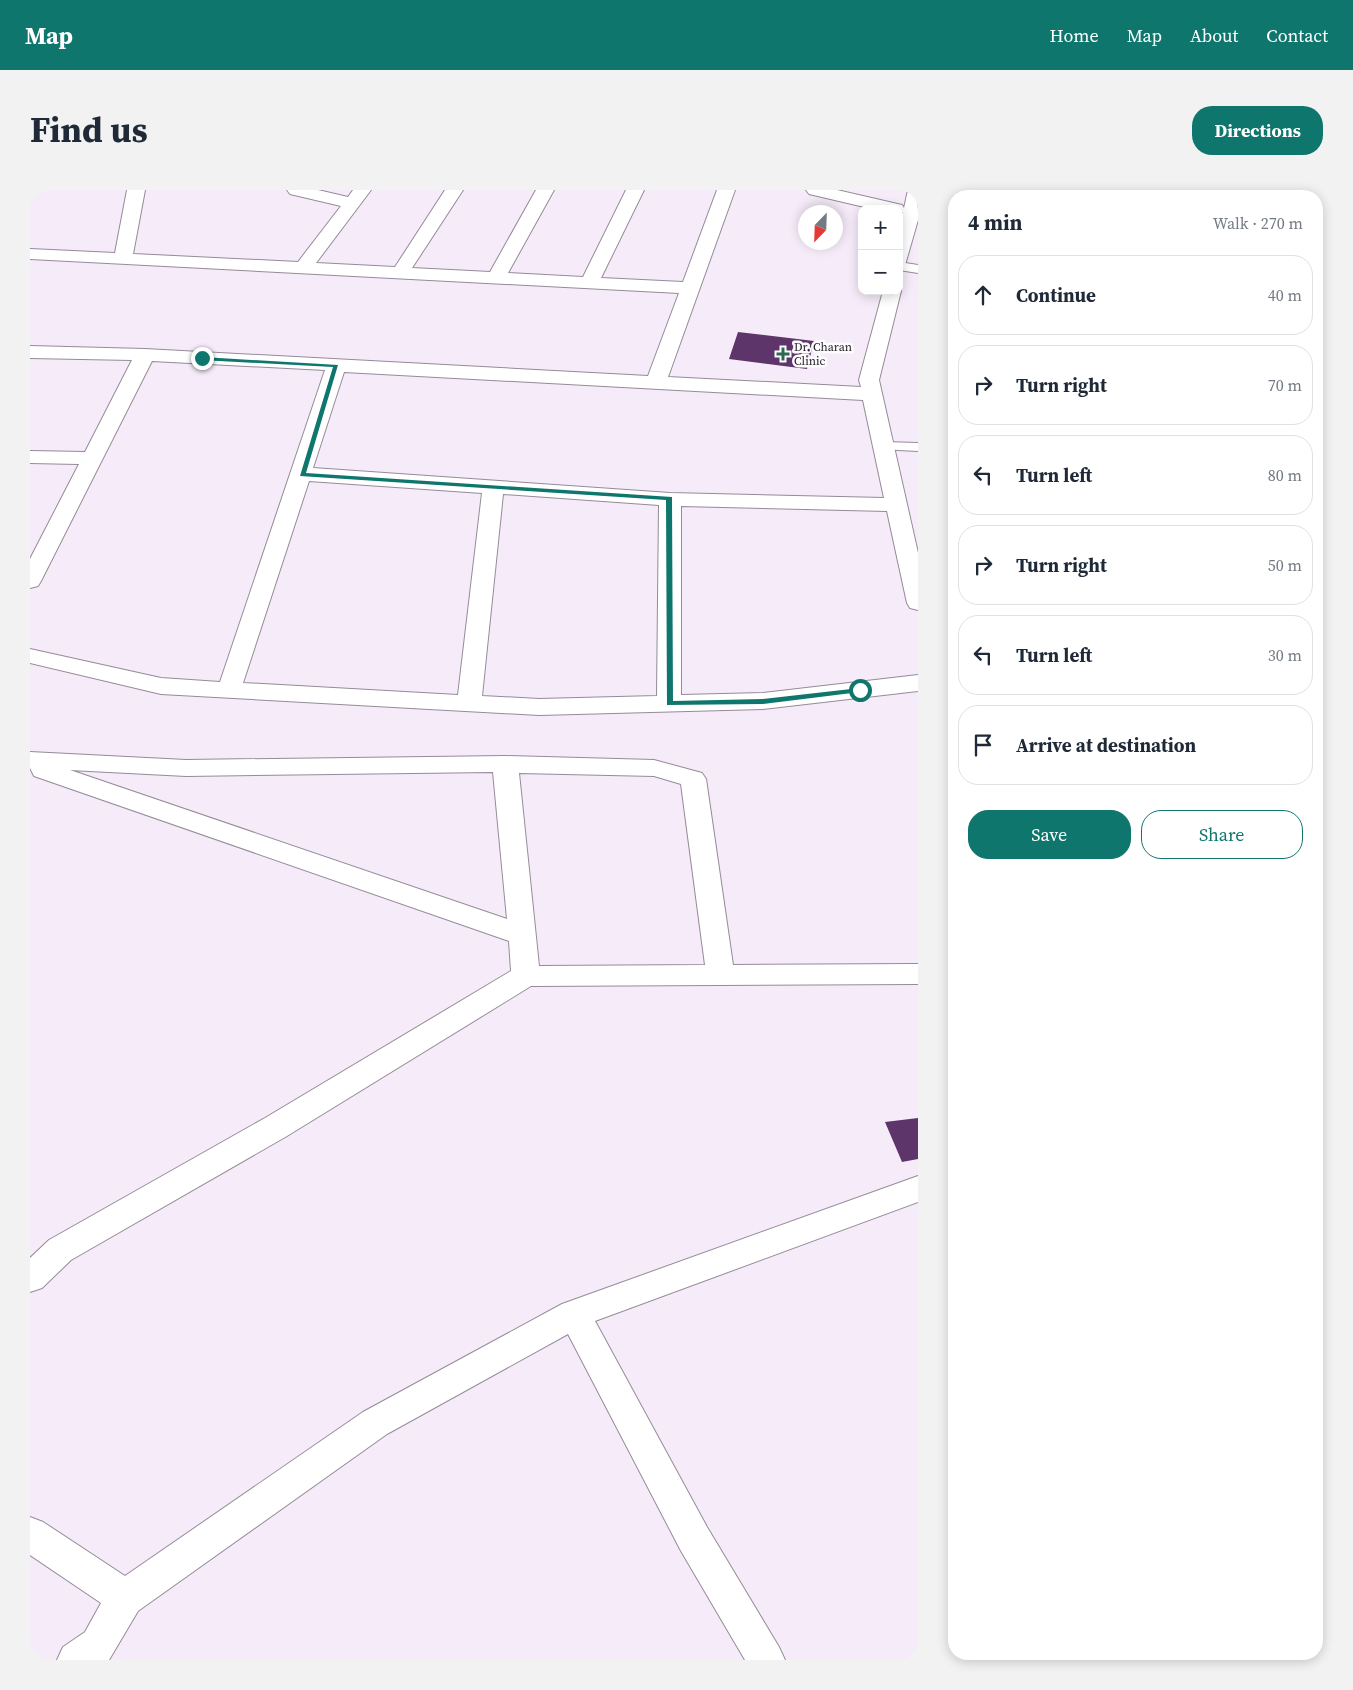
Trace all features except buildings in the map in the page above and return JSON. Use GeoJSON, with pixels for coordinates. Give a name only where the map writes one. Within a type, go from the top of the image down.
{"type":"FeatureCollection","features":[{"type":"Feature","properties":{"kind":"street"},"geometry":{"type":"LineString","coordinates":[[123,259],[136,190]]}},
{"type":"Feature","properties":{"kind":"street"},"geometry":{"type":"LineString","coordinates":[[296,190],[357,196]]}},
{"type":"Feature","properties":{"kind":"street"},"geometry":{"type":"LineString","coordinates":[[400,273],[454,190]]}},
{"type":"Feature","properties":{"kind":"street"},"geometry":{"type":"LineString","coordinates":[[496,278],[545,190]]}},
{"type":"Feature","properties":{"kind":"street"},"geometry":{"type":"LineString","coordinates":[[589,283],[635,190]]}},
{"type":"Feature","properties":{"kind":"street"},"geometry":{"type":"LineString","coordinates":[[656,382],[726,190]]}},
{"type":"Feature","properties":{"kind":"street"},"geometry":{"type":"LineString","coordinates":[[814,190],[880,205]]}},
{"type":"Feature","properties":{"kind":"street"},"geometry":{"type":"LineString","coordinates":[[903,209],[918,190]]}},
{"type":"Feature","properties":{"kind":"street"},"geometry":{"type":"LineString","coordinates":[[303,268],[357,196]]}},
{"type":"Feature","properties":{"kind":"street"},"geometry":{"type":"LineString","coordinates":[[30,254],[690,288]]}},
{"type":"Feature","properties":{"kind":"street"},"geometry":{"type":"LineString","coordinates":[[891,295],[869,380],[918,603]]}},
{"type":"Feature","properties":{"kind":"street"},"geometry":{"type":"LineString","coordinates":[[30,352],[145,355],[872,394]]}},
{"type":"Feature","properties":{"kind":"street"},"geometry":{"type":"LineString","coordinates":[[30,581],[145,355]]}},
{"type":"Feature","properties":{"kind":"street"},"geometry":{"type":"LineString","coordinates":[[229,690],[302,474],[336,366]]}},
{"type":"Feature","properties":{"kind":"street"},"geometry":{"type":"LineString","coordinates":[[30,457],[94,458]]}},
{"type":"Feature","properties":{"kind":"street"},"geometry":{"type":"LineString","coordinates":[[302,474],[670,499],[896,505]]}},
{"type":"Feature","properties":{"kind":"street"},"geometry":{"type":"LineString","coordinates":[[468,704],[493,487]]}},
{"type":"Feature","properties":{"kind":"street"},"geometry":{"type":"LineString","coordinates":[[669,704],[670,499]]}},
{"type":"Feature","properties":{"kind":"street"},"geometry":{"type":"LineString","coordinates":[[30,656],[160,686],[539,707],[763,701],[918,683]]}},
{"type":"Feature","properties":{"kind":"street"},"geometry":{"type":"LineString","coordinates":[[30,760],[186,768],[505,764],[654,768],[693,779],[720,975]]}},
{"type":"Feature","properties":{"kind":"street"},"geometry":{"type":"LineString","coordinates":[[505,764],[526,976]]}},
{"type":"Feature","properties":{"kind":"street"},"geometry":{"type":"LineString","coordinates":[[30,765],[522,935]]}},
{"type":"Feature","properties":{"kind":"street"},"geometry":{"type":"LineString","coordinates":[[30,1278],[60,1250],[276,1127],[526,976],[918,974]]}},
{"type":"Feature","properties":{"kind":"street"},"geometry":{"type":"LineString","coordinates":[[76,1660],[98,1645],[125,1598],[374,1423],[574,1314],[918,1189]]}},
{"type":"Feature","properties":{"kind":"street"},"geometry":{"type":"LineString","coordinates":[[574,1314],[694,1539],[766,1660]]}},
{"type":"Feature","properties":{"kind":"street"},"geometry":{"type":"LineString","coordinates":[[30,1534],[125,1598]]}},
{"type":"Feature","properties":{"kind":"lane"},"geometry":{"type":"LineString","coordinates":[[903,267],[918,269]]}},
{"type":"Feature","properties":{"kind":"lane"},"geometry":{"type":"LineString","coordinates":[[884,446],[918,447]]}},
{"type":"Feature","properties":{"kind":"place","name":"Dr. Charan Clinic"},"geometry":{"type":"Point","coordinates":[783,354]}},
{"type":"Feature","properties":{"kind":"route"},"geometry":{"type":"LineString","coordinates":[[202,358],[336,366],[302,474],[670,499],[669,704],[763,701],[860,690]]}}]}
